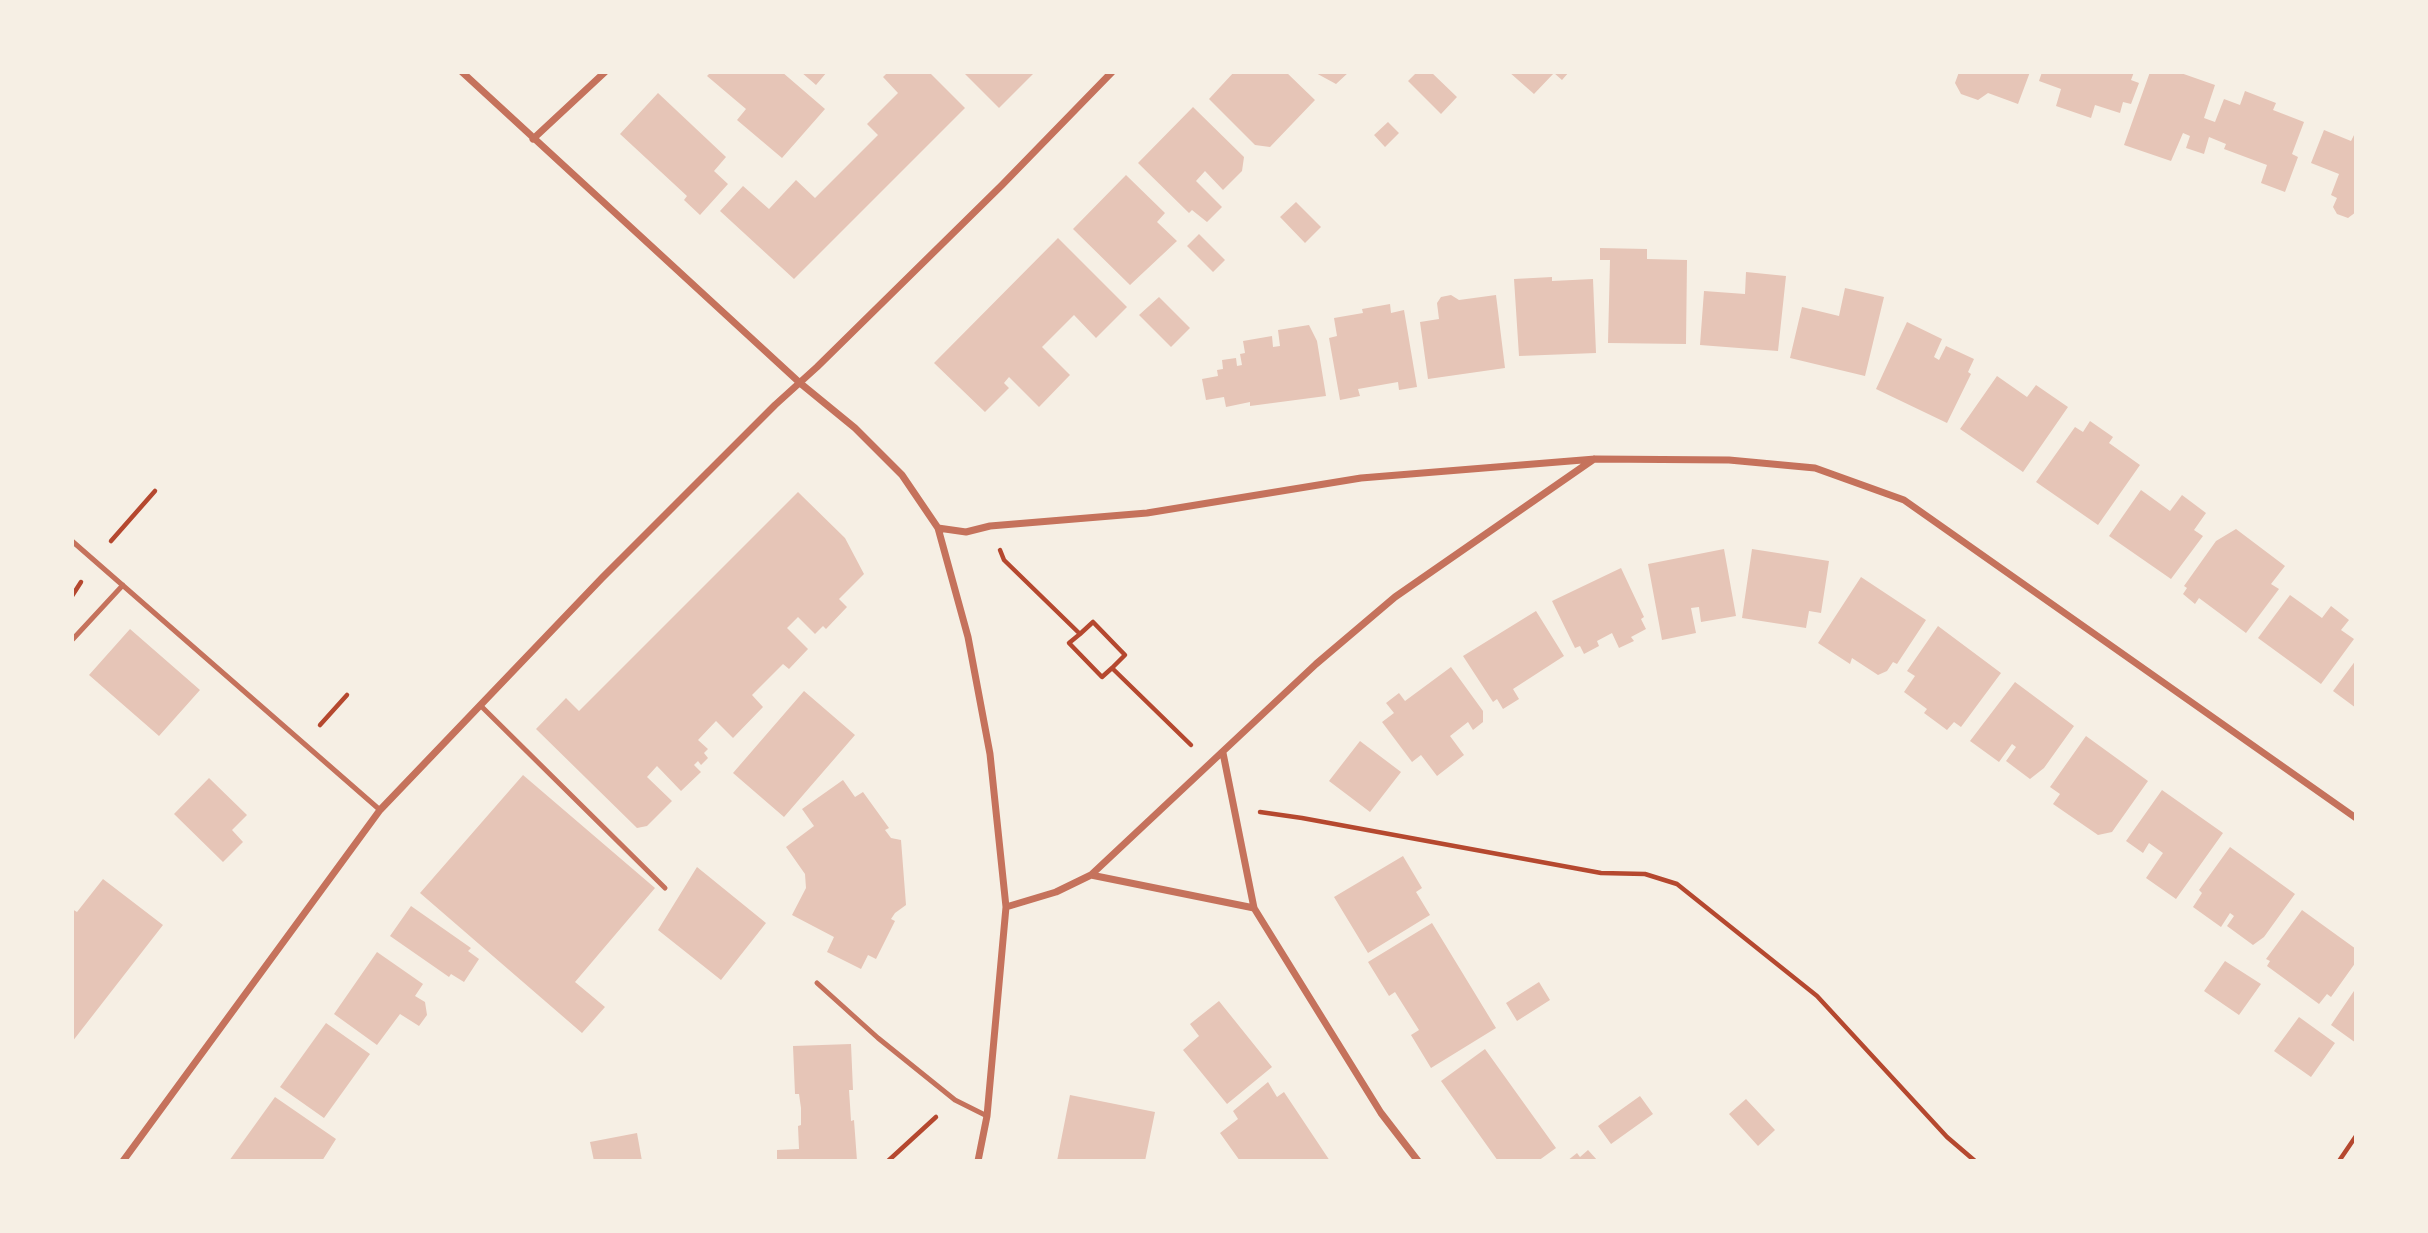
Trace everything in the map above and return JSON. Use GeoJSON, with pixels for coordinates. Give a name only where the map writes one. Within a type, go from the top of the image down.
{"type":"FeatureCollection","features":[{"type":"Feature","properties":{"kind":"street"},"geometry":{"type":"LineString","coordinates":[[463,72],[800,383],[855,428],[902,475],[938,528],[968,638],[990,754],[1006,907],[986,1116],[978,1161]]}},
{"type":"Feature","properties":{"kind":"street"},"geometry":{"type":"LineString","coordinates":[[533,139],[605,72]]}},
{"type":"Feature","properties":{"kind":"street"},"geometry":{"type":"LineString","coordinates":[[124,1161],[380,810],[602,578],[1002,185],[1112,72]]}},
{"type":"Feature","properties":{"kind":"street"},"geometry":{"type":"LineString","coordinates":[[938,528],[966,531],[990,526],[1147,513],[1360,478],[1595,459],[1729,460],[1815,468],[1904,500],[2356,818]]}},
{"type":"Feature","properties":{"kind":"street"},"geometry":{"type":"LineString","coordinates":[[1006,907],[1056,892],[1091,875],[1316,664],[1395,597],[1595,459]]}},
{"type":"Feature","properties":{"kind":"street"},"geometry":{"type":"LineString","coordinates":[[1223,753],[1254,908],[1381,1113],[1418,1161]]}},
{"type":"Feature","properties":{"kind":"street"},"geometry":{"type":"LineString","coordinates":[[1091,875],[1254,908]]}},
{"type":"Feature","properties":{"kind":"lane"},"geometry":{"type":"LineString","coordinates":[[72,541],[380,810]]}},
{"type":"Feature","properties":{"kind":"lane"},"geometry":{"type":"LineString","coordinates":[[73,639],[123,585]]}},
{"type":"Feature","properties":{"kind":"lane"},"geometry":{"type":"LineString","coordinates":[[480,705],[665,888]]}},
{"type":"Feature","properties":{"kind":"lane"},"geometry":{"type":"LineString","coordinates":[[817,983],[878,1038],[955,1100],[986,1116]]}},
{"type":"Feature","properties":{"kind":"path"},"geometry":{"type":"LineString","coordinates":[[118,534],[155,491]]}},
{"type":"Feature","properties":{"kind":"path"},"geometry":{"type":"LineString","coordinates":[[990,526],[1004,559],[1080,634]]}},
{"type":"Feature","properties":{"kind":"path"},"geometry":{"type":"LineString","coordinates":[[1093,622],[1125,655],[1102,677],[1069,643],[1080,634],[1093,622]]}},
{"type":"Feature","properties":{"kind":"path"},"geometry":{"type":"LineString","coordinates":[[1112,668],[1172,724],[1210,766]]}},
{"type":"Feature","properties":{"kind":"path"},"geometry":{"type":"LineString","coordinates":[[303,744],[348,695]]}},
{"type":"Feature","properties":{"kind":"path"},"geometry":{"type":"LineString","coordinates":[[1235,809],[1302,818],[1601,873],[1645,874],[1677,884],[1817,996],[1947,1137],[1975,1161]]}},
{"type":"Feature","properties":{"kind":"path"},"geometry":{"type":"LineString","coordinates":[[888,1161],[955,1100]]}},
{"type":"Feature","properties":{"kind":"path"},"geometry":{"type":"LineString","coordinates":[[2339,1161],[2356,1136]]}},
{"type":"Feature","properties":{"kind":"building"},"geometry":{"type":"Polygon","coordinates":[[[711,72],[782,72],[825,109],[782,158],[737,120],[746,109],[707,76],[711,72]]]}},
{"type":"Feature","properties":{"kind":"building"},"geometry":{"type":"Polygon","coordinates":[[[801,72],[827,72],[816,85],[801,72]]]}},
{"type":"Feature","properties":{"kind":"building"},"geometry":{"type":"Polygon","coordinates":[[[888,72],[929,72],[965,108],[794,279],[720,211],[743,186],[769,209],[796,180],[815,198],[878,135],[867,124],[898,93],[883,77],[888,72]]]}},
{"type":"Feature","properties":{"kind":"building"},"geometry":{"type":"Polygon","coordinates":[[[963,72],[1035,72],[999,108],[963,72]]]}},
{"type":"Feature","properties":{"kind":"building"},"geometry":{"type":"Polygon","coordinates":[[[1234,72],[1286,72],[1315,100],[1270,147],[1255,145],[1209,99],[1234,72]]]}},
{"type":"Feature","properties":{"kind":"building"},"geometry":{"type":"Polygon","coordinates":[[[1314,72],[1349,72],[1336,84],[1314,72]]]}},
{"type":"Feature","properties":{"kind":"building"},"geometry":{"type":"Polygon","coordinates":[[[1417,72],[1431,72],[1457,97],[1441,114],[1408,81],[1417,72]]]}},
{"type":"Feature","properties":{"kind":"building"},"geometry":{"type":"Polygon","coordinates":[[[1509,72],[1569,72],[1562,80],[1554,73],[1534,94],[1509,72]]]}},
{"type":"Feature","properties":{"kind":"building"},"geometry":{"type":"Polygon","coordinates":[[[1959,72],[2030,72],[2018,104],[1988,93],[1978,100],[1961,94],[1955,83],[1959,72]]]}},
{"type":"Feature","properties":{"kind":"building"},"geometry":{"type":"Polygon","coordinates":[[[2042,72],[2134,72],[2131,80],[2139,83],[2131,104],[2123,102],[2120,113],[2095,105],[2091,118],[2056,106],[2061,89],[2039,81],[2042,72]]]}},
{"type":"Feature","properties":{"kind":"building"},"geometry":{"type":"Polygon","coordinates":[[[2150,72],[2178,72],[2215,85],[2204,118],[2215,122],[2224,99],[2240,105],[2245,91],[2276,103],[2273,110],[2304,122],[2292,154],[2298,157],[2285,192],[2261,183],[2267,165],[2224,149],[2226,144],[2209,137],[2204,154],[2186,148],[2190,136],[2183,133],[2171,161],[2124,145],[2150,72]]]}},
{"type":"Feature","properties":{"kind":"building"},"geometry":{"type":"Polygon","coordinates":[[[658,93],[726,157],[714,171],[728,184],[700,215],[684,200],[687,196],[620,134],[658,93]]]}},
{"type":"Feature","properties":{"kind":"building"},"geometry":{"type":"Polygon","coordinates":[[[1193,107],[1244,157],[1242,171],[1223,190],[1205,171],[1196,181],[1222,207],[1207,222],[1192,210],[1189,213],[1138,163],[1193,107]]]}},
{"type":"Feature","properties":{"kind":"building"},"geometry":{"type":"Polygon","coordinates":[[[1388,122],[1399,133],[1385,147],[1374,135],[1388,122]]]}},
{"type":"Feature","properties":{"kind":"building"},"geometry":{"type":"Polygon","coordinates":[[[2324,130],[2351,141],[2356,131],[2356,212],[2348,218],[2337,214],[2333,207],[2337,198],[2331,195],[2339,174],[2311,163],[2324,130]]]}},
{"type":"Feature","properties":{"kind":"building"},"geometry":{"type":"Polygon","coordinates":[[[1126,175],[1165,213],[1157,222],[1177,241],[1130,285],[1073,229],[1126,175]]]}},
{"type":"Feature","properties":{"kind":"building"},"geometry":{"type":"Polygon","coordinates":[[[1296,202],[1321,227],[1305,243],[1280,217],[1296,202]]]}},
{"type":"Feature","properties":{"kind":"building"},"geometry":{"type":"Polygon","coordinates":[[[1199,234],[1225,260],[1213,272],[1187,246],[1199,234]]]}},
{"type":"Feature","properties":{"kind":"building"},"geometry":{"type":"Polygon","coordinates":[[[1058,238],[1127,307],[1096,338],[1074,315],[1042,347],[1070,375],[1039,407],[1009,377],[1004,383],[1009,388],[985,412],[934,363],[1058,238]]]}},
{"type":"Feature","properties":{"kind":"building"},"geometry":{"type":"Polygon","coordinates":[[[1600,248],[1647,249],[1647,259],[1687,260],[1686,344],[1608,343],[1610,260],[1600,260],[1600,248]]]}},
{"type":"Feature","properties":{"kind":"building"},"geometry":{"type":"Polygon","coordinates":[[[1746,272],[1786,276],[1778,351],[1700,345],[1704,291],[1745,294],[1746,272]]]}},
{"type":"Feature","properties":{"kind":"building"},"geometry":{"type":"Polygon","coordinates":[[[1552,277],[1552,281],[1593,279],[1596,353],[1519,356],[1514,279],[1552,277]]]}},
{"type":"Feature","properties":{"kind":"building"},"geometry":{"type":"Polygon","coordinates":[[[1845,288],[1884,297],[1865,376],[1790,358],[1802,307],[1839,316],[1845,288]]]}},
{"type":"Feature","properties":{"kind":"building"},"geometry":{"type":"Polygon","coordinates":[[[1451,295],[1459,300],[1496,295],[1505,368],[1428,379],[1420,322],[1439,319],[1437,303],[1441,297],[1451,295]]]}},
{"type":"Feature","properties":{"kind":"building"},"geometry":{"type":"Polygon","coordinates":[[[1159,297],[1190,328],[1171,347],[1139,315],[1159,297]]]}},
{"type":"Feature","properties":{"kind":"building"},"geometry":{"type":"Polygon","coordinates":[[[1390,304],[1391,313],[1404,310],[1417,387],[1399,390],[1398,382],[1358,389],[1360,396],[1340,400],[1329,338],[1337,336],[1334,318],[1363,313],[1362,309],[1390,304]]]}},
{"type":"Feature","properties":{"kind":"building"},"geometry":{"type":"Polygon","coordinates":[[[1907,322],[1942,339],[1934,357],[1939,360],[1946,346],[1974,359],[1968,372],[1971,374],[1947,423],[1876,389],[1907,322]]]}},
{"type":"Feature","properties":{"kind":"building"},"geometry":{"type":"Polygon","coordinates":[[[1309,325],[1317,341],[1326,396],[1250,406],[1250,402],[1226,407],[1224,397],[1206,400],[1202,379],[1218,376],[1217,370],[1223,369],[1222,360],[1236,358],[1237,366],[1242,365],[1240,354],[1245,353],[1243,341],[1272,336],[1273,347],[1280,346],[1278,330],[1309,325]]]}},
{"type":"Feature","properties":{"kind":"building"},"geometry":{"type":"Polygon","coordinates":[[[1997,376],[2027,397],[2036,385],[2068,407],[2023,472],[1960,429],[1997,376]]]}},
{"type":"Feature","properties":{"kind":"building"},"geometry":{"type":"Polygon","coordinates":[[[2090,421],[2113,437],[2109,443],[2140,465],[2098,525],[2036,482],[2075,427],[2083,432],[2090,421]]]}},
{"type":"Feature","properties":{"kind":"building"},"geometry":{"type":"Polygon","coordinates":[[[2141,490],[2170,511],[2182,495],[2206,513],[2194,530],[2203,536],[2171,579],[2109,536],[2141,490]]]}},
{"type":"Feature","properties":{"kind":"building"},"geometry":{"type":"Polygon","coordinates":[[[798,492],[845,538],[864,574],[839,599],[847,607],[826,629],[823,626],[815,634],[798,617],[787,628],[808,649],[789,669],[783,664],[752,695],[763,707],[733,738],[716,721],[698,740],[708,749],[704,753],[708,758],[701,765],[698,761],[694,765],[701,772],[681,791],[657,766],[647,777],[672,801],[647,826],[637,828],[536,729],[566,698],[579,711],[798,492]]]}},
{"type":"Feature","properties":{"kind":"building"},"geometry":{"type":"Polygon","coordinates":[[[2236,529],[2285,566],[2271,584],[2279,589],[2246,633],[2199,598],[2195,604],[2183,594],[2187,588],[2184,586],[2216,541],[2236,529]]]}},
{"type":"Feature","properties":{"kind":"building"},"geometry":{"type":"Polygon","coordinates":[[[1724,549],[1736,616],[1701,622],[1699,607],[1691,608],[1696,633],[1662,640],[1648,564],[1724,549]]]}},
{"type":"Feature","properties":{"kind":"building"},"geometry":{"type":"Polygon","coordinates":[[[1752,549],[1829,561],[1821,613],[1809,611],[1806,628],[1742,618],[1752,549]]]}},
{"type":"Feature","properties":{"kind":"building"},"geometry":{"type":"Polygon","coordinates":[[[1621,568],[1644,617],[1641,619],[1646,629],[1631,637],[1634,641],[1619,648],[1612,633],[1597,641],[1599,646],[1584,654],[1580,646],[1575,648],[1552,601],[1621,568]]]}},
{"type":"Feature","properties":{"kind":"building"},"geometry":{"type":"Polygon","coordinates":[[[1861,577],[1926,620],[1897,664],[1893,662],[1887,671],[1878,675],[1852,658],[1850,664],[1818,643],[1861,577]]]}},
{"type":"Feature","properties":{"kind":"building"},"geometry":{"type":"Polygon","coordinates":[[[2290,595],[2322,618],[2331,606],[2349,620],[2341,630],[2354,639],[2321,684],[2258,638],[2290,595]]]}},
{"type":"Feature","properties":{"kind":"building"},"geometry":{"type":"Polygon","coordinates":[[[1536,611],[1564,656],[1513,689],[1519,699],[1503,709],[1497,699],[1493,702],[1463,656],[1536,611]]]}},
{"type":"Feature","properties":{"kind":"building"},"geometry":{"type":"Polygon","coordinates":[[[1938,626],[2001,673],[1961,727],[1954,722],[1947,730],[1924,713],[1927,709],[1904,692],[1915,676],[1907,671],[1938,626]]]}},
{"type":"Feature","properties":{"kind":"building"},"geometry":{"type":"Polygon","coordinates":[[[130,629],[200,690],[159,736],[89,675],[130,629]]]}},
{"type":"Feature","properties":{"kind":"building"},"geometry":{"type":"Polygon","coordinates":[[[2356,660],[2356,708],[2333,691],[2356,660]]]}},
{"type":"Feature","properties":{"kind":"building"},"geometry":{"type":"Polygon","coordinates":[[[1451,667],[1483,711],[1483,722],[1473,730],[1468,722],[1450,736],[1464,755],[1437,776],[1421,755],[1412,762],[1382,722],[1394,713],[1386,703],[1399,693],[1405,701],[1451,667]]]}},
{"type":"Feature","properties":{"kind":"building"},"geometry":{"type":"Polygon","coordinates":[[[2015,682],[2074,726],[2044,768],[2030,779],[2006,761],[2016,747],[2012,744],[1999,762],[1970,741],[2015,682]]]}},
{"type":"Feature","properties":{"kind":"building"},"geometry":{"type":"Polygon","coordinates":[[[804,691],[855,735],[784,817],[733,773],[804,691]]]}},
{"type":"Feature","properties":{"kind":"building"},"geometry":{"type":"Polygon","coordinates":[[[2086,736],[2148,781],[2112,832],[2098,835],[2053,804],[2060,794],[2050,787],[2086,736]]]}},
{"type":"Feature","properties":{"kind":"building"},"geometry":{"type":"Polygon","coordinates":[[[1360,741],[1401,772],[1370,812],[1329,781],[1360,741]]]}},
{"type":"Feature","properties":{"kind":"building"},"geometry":{"type":"Polygon","coordinates":[[[523,775],[655,888],[575,982],[605,1007],[582,1033],[420,893],[523,775]]]}},
{"type":"Feature","properties":{"kind":"building"},"geometry":{"type":"Polygon","coordinates":[[[209,778],[247,815],[232,830],[243,842],[223,862],[174,814],[209,778]]]}},
{"type":"Feature","properties":{"kind":"building"},"geometry":{"type":"Polygon","coordinates":[[[843,780],[855,797],[863,792],[889,828],[885,830],[891,838],[901,840],[906,905],[891,919],[895,921],[876,959],[868,955],[861,969],[827,952],[834,937],[792,915],[806,888],[805,874],[786,847],[814,826],[802,809],[843,780]]]}},
{"type":"Feature","properties":{"kind":"building"},"geometry":{"type":"Polygon","coordinates":[[[2162,790],[2223,833],[2176,899],[2146,878],[2163,853],[2149,843],[2143,853],[2126,841],[2162,790]]]}},
{"type":"Feature","properties":{"kind":"building"},"geometry":{"type":"Polygon","coordinates":[[[2230,847],[2295,894],[2264,937],[2253,945],[2227,926],[2234,916],[2230,913],[2221,927],[2193,907],[2202,893],[2199,890],[2230,847]]]}},
{"type":"Feature","properties":{"kind":"building"},"geometry":{"type":"Polygon","coordinates":[[[1403,856],[1422,888],[1416,892],[1430,915],[1368,953],[1334,897],[1403,856]]]}},
{"type":"Feature","properties":{"kind":"building"},"geometry":{"type":"Polygon","coordinates":[[[697,867],[766,923],[721,980],[658,930],[697,867]]]}},
{"type":"Feature","properties":{"kind":"building"},"geometry":{"type":"Polygon","coordinates":[[[103,879],[163,925],[72,1042],[72,909],[77,912],[103,879]]]}},
{"type":"Feature","properties":{"kind":"building"},"geometry":{"type":"Polygon","coordinates":[[[411,906],[471,948],[468,951],[479,959],[464,982],[451,974],[449,977],[390,936],[411,906]]]}},
{"type":"Feature","properties":{"kind":"building"},"geometry":{"type":"Polygon","coordinates":[[[2302,910],[2356,949],[2356,962],[2331,997],[2327,994],[2319,1004],[2267,966],[2270,961],[2266,959],[2302,910]]]}},
{"type":"Feature","properties":{"kind":"building"},"geometry":{"type":"Polygon","coordinates":[[[1432,923],[1496,1028],[1431,1068],[1411,1035],[1419,1030],[1395,992],[1389,996],[1368,962],[1432,923]]]}},
{"type":"Feature","properties":{"kind":"building"},"geometry":{"type":"Polygon","coordinates":[[[377,952],[423,984],[415,996],[425,1002],[427,1015],[419,1026],[400,1014],[377,1045],[334,1014],[377,952]]]}},
{"type":"Feature","properties":{"kind":"building"},"geometry":{"type":"Polygon","coordinates":[[[2225,961],[2261,984],[2239,1015],[2204,991],[2225,961]]]}},
{"type":"Feature","properties":{"kind":"building"},"geometry":{"type":"Polygon","coordinates":[[[1539,982],[1550,1000],[1517,1021],[1506,1003],[1539,982]]]}},
{"type":"Feature","properties":{"kind":"building"},"geometry":{"type":"Polygon","coordinates":[[[2356,988],[2356,1043],[2331,1025],[2356,988]]]}},
{"type":"Feature","properties":{"kind":"building"},"geometry":{"type":"Polygon","coordinates":[[[1219,1001],[1272,1067],[1227,1104],[1183,1050],[1199,1036],[1190,1024],[1219,1001]]]}},
{"type":"Feature","properties":{"kind":"building"},"geometry":{"type":"Polygon","coordinates":[[[2299,1017],[2335,1043],[2311,1077],[2274,1051],[2299,1017]]]}},
{"type":"Feature","properties":{"kind":"building"},"geometry":{"type":"Polygon","coordinates":[[[326,1023],[370,1054],[324,1118],[280,1087],[326,1023]]]}},
{"type":"Feature","properties":{"kind":"building"},"geometry":{"type":"Polygon","coordinates":[[[851,1044],[853,1090],[849,1090],[857,1161],[777,1161],[777,1150],[799,1149],[798,1126],[801,1125],[801,1108],[799,1094],[795,1094],[793,1046],[851,1044]]]}},
{"type":"Feature","properties":{"kind":"building"},"geometry":{"type":"Polygon","coordinates":[[[1485,1049],[1556,1148],[1538,1161],[1498,1161],[1441,1081],[1485,1049]]]}},
{"type":"Feature","properties":{"kind":"building"},"geometry":{"type":"Polygon","coordinates":[[[1268,1082],[1277,1097],[1284,1092],[1330,1161],[1240,1161],[1220,1133],[1238,1119],[1233,1111],[1268,1082]]]}},
{"type":"Feature","properties":{"kind":"building"},"geometry":{"type":"Polygon","coordinates":[[[1070,1095],[1155,1112],[1145,1161],[1057,1161],[1070,1095]]]}},
{"type":"Feature","properties":{"kind":"building"},"geometry":{"type":"Polygon","coordinates":[[[1640,1096],[1653,1114],[1611,1144],[1598,1126],[1640,1096]]]}},
{"type":"Feature","properties":{"kind":"building"},"geometry":{"type":"Polygon","coordinates":[[[275,1097],[336,1139],[322,1161],[229,1161],[275,1097]]]}},
{"type":"Feature","properties":{"kind":"building"},"geometry":{"type":"Polygon","coordinates":[[[1746,1099],[1775,1130],[1758,1146],[1729,1114],[1746,1099]]]}},
{"type":"Feature","properties":{"kind":"building"},"geometry":{"type":"Polygon","coordinates":[[[637,1133],[642,1161],[594,1161],[590,1142],[637,1133]]]}},
{"type":"Feature","properties":{"kind":"building"},"geometry":{"type":"Polygon","coordinates":[[[1588,1150],[1598,1161],[1567,1161],[1577,1153],[1580,1157],[1588,1150]]]}}]}
